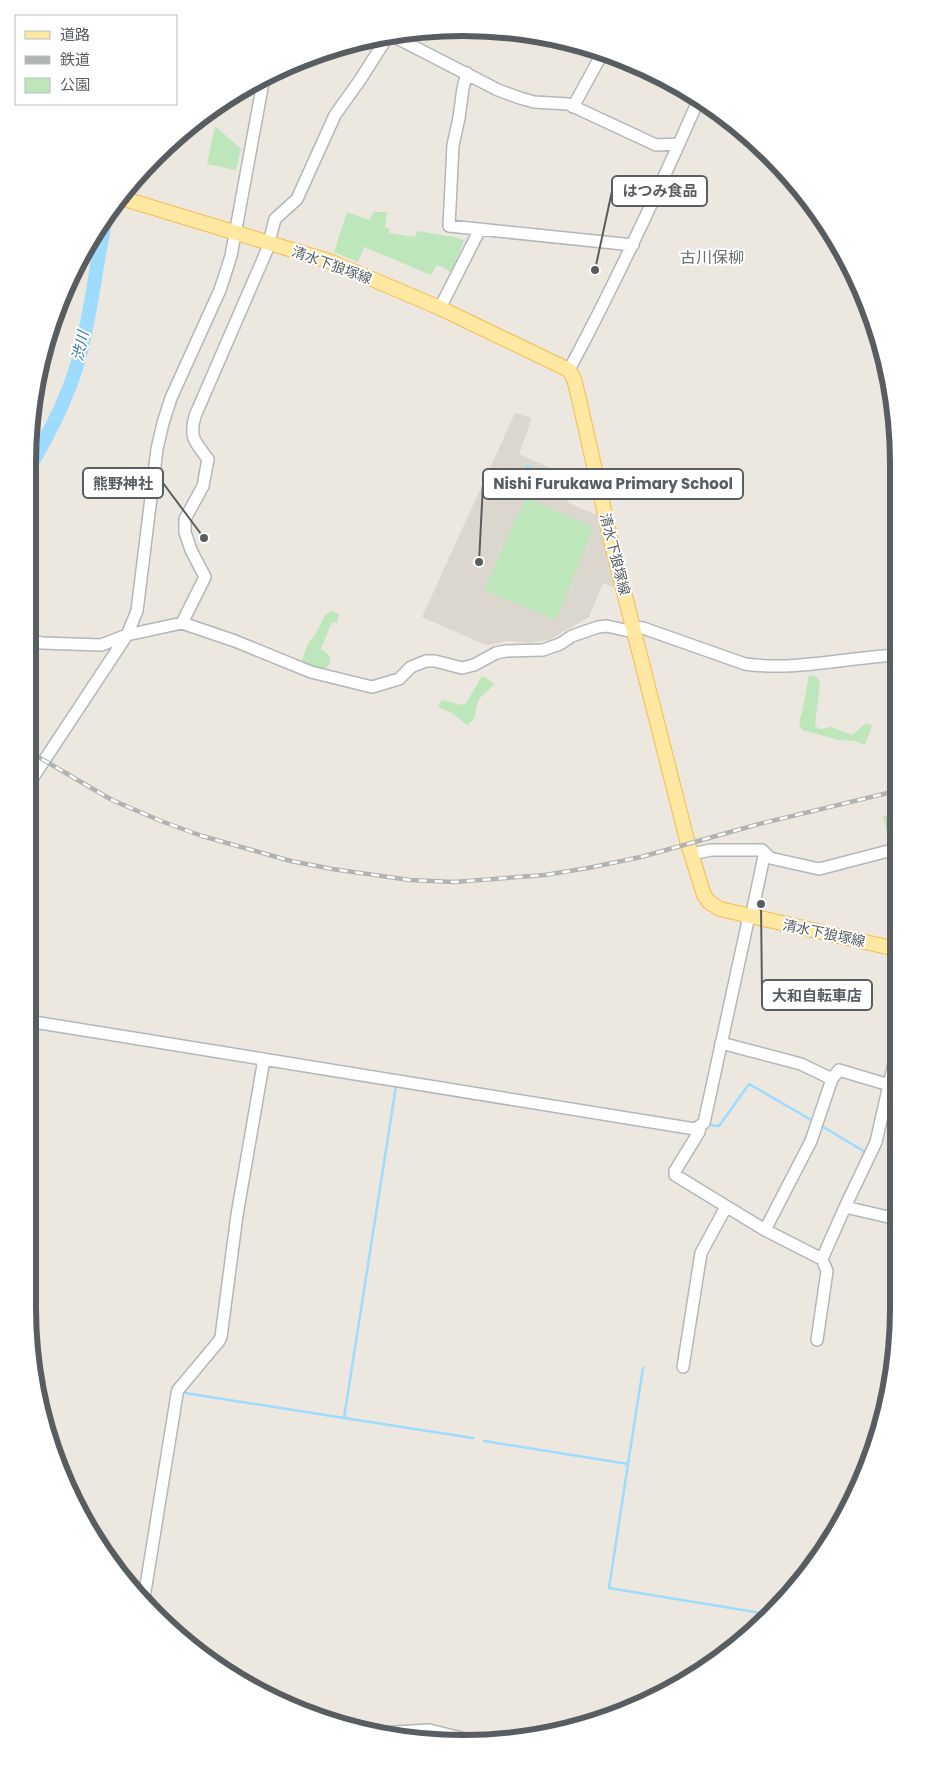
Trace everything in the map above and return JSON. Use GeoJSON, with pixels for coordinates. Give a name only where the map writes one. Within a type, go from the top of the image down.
{"type":"FeatureCollection","features":[{"type":"Feature","properties":{"kind":"main road","name":"清水下狼塚線"},"geometry":{"type":"LineString","coordinates":[[127,199],[332,262],[440,308],[569,370],[574,379],[610,537],[688,844],[701,888],[709,902],[720,909],[890,948]]}},
{"type":"Feature","properties":{"kind":"street"},"geometry":{"type":"LineString","coordinates":[[402,41],[498,90],[534,102],[568,104],[656,145],[679,144]]}},
{"type":"Feature","properties":{"kind":"street"},"geometry":{"type":"LineString","coordinates":[[182,624],[205,577],[184,532],[185,519],[203,486],[208,459],[196,444],[191,429],[213,371],[263,259],[275,219],[297,199],[335,115],[384,43]]}},
{"type":"Feature","properties":{"kind":"street"},"geometry":{"type":"LineString","coordinates":[[574,107],[599,59]]}},
{"type":"Feature","properties":{"kind":"street"},"geometry":{"type":"LineString","coordinates":[[467,73],[453,145],[449,226],[633,245]]}},
{"type":"Feature","properties":{"kind":"street"},"geometry":{"type":"LineString","coordinates":[[36,773],[127,635],[138,611],[157,449],[163,423],[171,398],[220,290],[236,232],[263,86]]}},
{"type":"Feature","properties":{"kind":"street"},"geometry":{"type":"LineString","coordinates":[[569,370],[633,245],[696,106]]}},
{"type":"Feature","properties":{"kind":"street"},"geometry":{"type":"LineString","coordinates":[[440,308],[480,229]]}},
{"type":"Feature","properties":{"kind":"street"},"geometry":{"type":"LineString","coordinates":[[36,642],[101,645],[127,635],[182,624],[235,641],[311,672],[372,687],[399,679],[411,667],[426,661],[435,660],[462,668],[474,665],[496,653],[543,650],[560,644],[578,633],[606,626],[629,631],[634,627],[674,638],[754,666],[799,665],[890,656]]}},
{"type":"Feature","properties":{"kind":"street"},"geometry":{"type":"LineString","coordinates":[[692,854],[711,850],[762,850],[770,858],[819,869],[890,851]]}},
{"type":"Feature","properties":{"kind":"street"},"geometry":{"type":"LineString","coordinates":[[36,1022],[695,1129],[704,1123],[749,916],[752,913],[766,854]]}},
{"type":"Feature","properties":{"kind":"street"},"geometry":{"type":"LineString","coordinates":[[721,1043],[801,1064],[832,1079]]}},
{"type":"Feature","properties":{"kind":"street"},"geometry":{"type":"LineString","coordinates":[[145,1592],[178,1390],[221,1337],[238,1215],[264,1059]]}},
{"type":"Feature","properties":{"kind":"street"},"geometry":{"type":"LineString","coordinates":[[765,1230],[811,1141],[832,1079],[838,1070],[890,1085]]}},
{"type":"Feature","properties":{"kind":"street"},"geometry":{"type":"LineString","coordinates":[[822,1259],[876,1142],[890,1096]]}},
{"type":"Feature","properties":{"kind":"street"},"geometry":{"type":"LineString","coordinates":[[700,1126],[699,1132],[675,1171],[675,1175],[765,1230],[822,1259],[827,1271],[817,1340]]}},
{"type":"Feature","properties":{"kind":"street"},"geometry":{"type":"LineString","coordinates":[[683,1367],[701,1253],[726,1207]]}},
{"type":"Feature","properties":{"kind":"street"},"geometry":{"type":"LineString","coordinates":[[845,1207],[890,1217]]}},
{"type":"Feature","properties":{"kind":"street"},"geometry":{"type":"LineString","coordinates":[[409,1731],[430,1730],[448,1734]]}},
{"type":"Feature","properties":{"kind":"shaded area"},"geometry":{"type":"Polygon","coordinates":[[[515,413],[532,418],[519,454],[575,479],[567,502],[601,517],[618,589],[603,583],[589,617],[549,640],[529,643],[507,641],[488,645],[422,617],[515,413]]]}},
{"type":"Feature","properties":{"kind":"green space"},"geometry":{"type":"Polygon","coordinates":[[[215,126],[241,149],[236,170],[207,164],[215,126]]]}},
{"type":"Feature","properties":{"kind":"green space"},"geometry":{"type":"Polygon","coordinates":[[[347,212],[369,220],[374,212],[387,212],[385,227],[389,229],[389,233],[415,237],[417,231],[460,238],[464,241],[451,272],[437,265],[431,275],[364,247],[358,262],[334,252],[347,212]]]}},
{"type":"Feature","properties":{"kind":"green space"},"geometry":{"type":"Polygon","coordinates":[[[526,497],[593,528],[556,620],[484,590],[526,497]]]}},
{"type":"Feature","properties":{"kind":"green space"},"geometry":{"type":"Polygon","coordinates":[[[332,611],[339,614],[337,623],[332,622],[321,649],[329,655],[330,663],[325,670],[312,669],[301,662],[308,644],[325,615],[332,611]]]}},
{"type":"Feature","properties":{"kind":"green space"},"geometry":{"type":"Polygon","coordinates":[[[809,675],[817,677],[820,683],[815,725],[819,729],[832,727],[852,735],[865,724],[870,724],[872,726],[865,745],[855,741],[839,740],[802,730],[800,719],[809,675]]]}},
{"type":"Feature","properties":{"kind":"green space"},"geometry":{"type":"Polygon","coordinates":[[[482,676],[494,684],[480,698],[474,719],[467,725],[452,713],[438,707],[442,700],[461,705],[466,703],[482,676]]]}},
{"type":"Feature","properties":{"kind":"green space"},"geometry":{"type":"Polygon","coordinates":[[[890,814],[890,848],[883,816],[890,814]]]}},
{"type":"Feature","properties":{"kind":"water"},"geometry":{"type":"Polygon","coordinates":[[[527,465],[553,477],[548,489],[522,477],[527,465]]]}},
{"type":"Feature","properties":{"kind":"waterway","name":"渋川"},"geometry":{"type":"LineString","coordinates":[[36,456],[56,419],[77,365],[86,328],[103,235]]}},
{"type":"Feature","properties":{"kind":"waterway"},"geometry":{"type":"LineString","coordinates":[[36,1028],[61,1032]]}},
{"type":"Feature","properties":{"kind":"waterway"},"geometry":{"type":"LineString","coordinates":[[709,1125],[719,1126],[749,1084],[813,1121]]}},
{"type":"Feature","properties":{"kind":"waterway"},"geometry":{"type":"LineString","coordinates":[[394,1086],[396,1086],[344,1418],[473,1438]]}},
{"type":"Feature","properties":{"kind":"waterway"},"geometry":{"type":"LineString","coordinates":[[820,1125],[867,1153]]}},
{"type":"Feature","properties":{"kind":"waterway"},"geometry":{"type":"LineString","coordinates":[[628,1464],[643,1368]]}},
{"type":"Feature","properties":{"kind":"waterway"},"geometry":{"type":"LineString","coordinates":[[185,1393],[344,1418]]}},
{"type":"Feature","properties":{"kind":"waterway"},"geometry":{"type":"LineString","coordinates":[[484,1441],[628,1464],[609,1588],[762,1613]]}},
{"type":"Feature","properties":{"kind":"railway"},"geometry":{"type":"LineString","coordinates":[[36,756],[112,800],[202,836],[291,861],[332,869],[410,880],[454,882],[545,875],[588,868],[641,857],[759,824],[890,792]]}},
{"type":"Feature","properties":{"kind":"place","name":"はつみ食品"},"geometry":{"type":"Point","coordinates":[595,270]}},
{"type":"Feature","properties":{"kind":"place","name":"熊野神社"},"geometry":{"type":"Point","coordinates":[204,538]}},
{"type":"Feature","properties":{"kind":"place","name":"Nishi Furukawa Primary School"},"geometry":{"type":"Point","coordinates":[479,562]}},
{"type":"Feature","properties":{"kind":"place","name":"大和自転車店"},"geometry":{"type":"Point","coordinates":[761,904]}},
{"type":"Feature","properties":{"kind":"district","name":"古川保柳"},"geometry":{"type":"Point","coordinates":[712,257]}}]}
